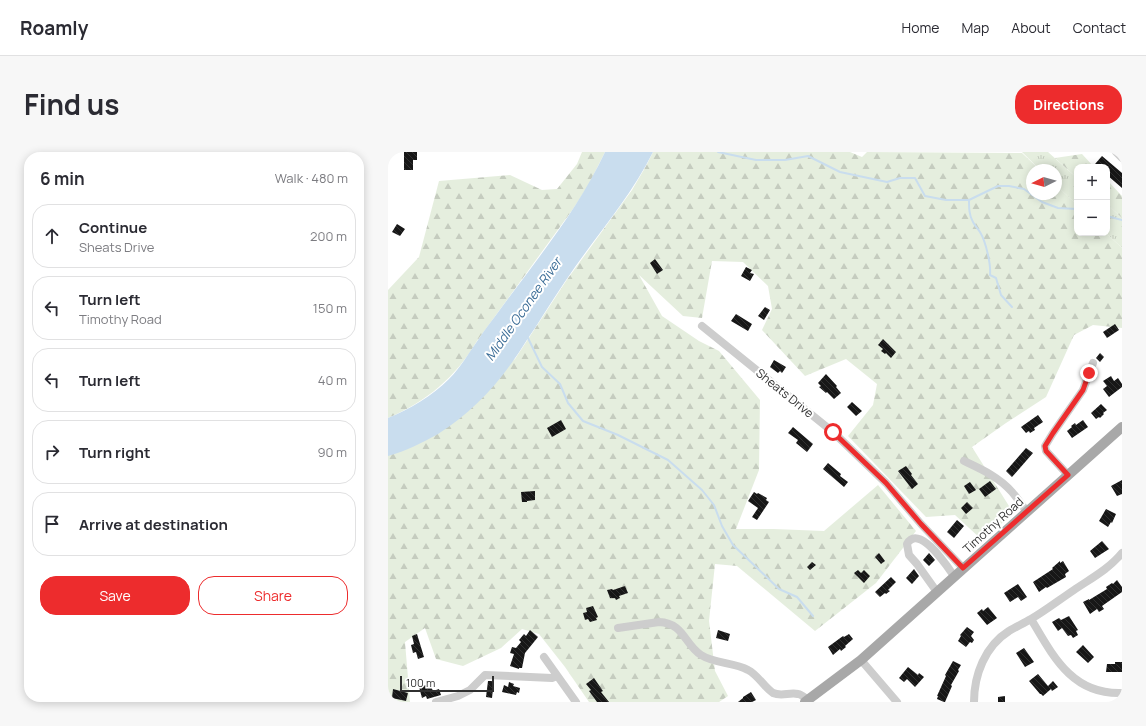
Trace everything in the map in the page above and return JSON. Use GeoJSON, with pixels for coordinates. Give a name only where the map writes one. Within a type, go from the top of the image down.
{"type":"FeatureCollection","features":[{"type":"Feature","properties":{"kind":"main road","name":"Timothy Road"},"geometry":{"type":"LineString","coordinates":[[807,701],[861,660],[1122,427]]}},
{"type":"Feature","properties":{"kind":"street"},"geometry":{"type":"LineString","coordinates":[[1116,152],[1122,158]]}},
{"type":"Feature","properties":{"kind":"street","name":"Sheats Drive"},"geometry":{"type":"LineString","coordinates":[[702,326],[833,432],[886,483],[921,524],[963,568]]}},
{"type":"Feature","properties":{"kind":"street"},"geometry":{"type":"LineString","coordinates":[[1068,475],[1046,451],[1045,446],[1083,390],[1093,362]]}},
{"type":"Feature","properties":{"kind":"street"},"geometry":{"type":"LineString","coordinates":[[964,461],[987,472],[1002,483],[1011,491],[1027,512]]}},
{"type":"Feature","properties":{"kind":"street"},"geometry":{"type":"LineString","coordinates":[[937,592],[909,555],[907,544],[910,540],[914,538],[923,540],[941,557],[954,576]]}},
{"type":"Feature","properties":{"kind":"street"},"geometry":{"type":"LineString","coordinates":[[974,702],[975,686],[980,668],[989,652],[1001,638],[1108,567],[1122,553]]}},
{"type":"Feature","properties":{"kind":"street"},"geometry":{"type":"LineString","coordinates":[[1031,619],[1058,662],[1071,676],[1095,690],[1109,693],[1122,693]]}},
{"type":"Feature","properties":{"kind":"street"},"geometry":{"type":"LineString","coordinates":[[618,628],[659,622],[670,624],[683,633],[695,651],[705,657],[746,669],[754,674],[773,693],[784,695],[798,693],[807,701]]}},
{"type":"Feature","properties":{"kind":"street"},"geometry":{"type":"LineString","coordinates":[[544,657],[576,702]]}},
{"type":"Feature","properties":{"kind":"street"},"geometry":{"type":"LineString","coordinates":[[861,660],[897,702]]}},
{"type":"Feature","properties":{"kind":"street"},"geometry":{"type":"LineString","coordinates":[[436,702],[458,696],[470,690],[485,675],[552,678],[558,676]]}},
{"type":"Feature","properties":{"kind":"green space"},"geometry":{"type":"Polygon","coordinates":[[[582,152],[605,152],[588,186],[573,209],[469,354],[450,377],[439,387],[402,412],[388,418],[388,290],[419,257],[439,181],[510,175],[542,190],[557,189],[577,164],[582,152]]]}},
{"type":"Feature","properties":{"kind":"green space"},"geometry":{"type":"Polygon","coordinates":[[[653,152],[850,152],[862,157],[867,152],[1022,153],[1034,164],[1026,164],[1026,200],[1062,200],[1062,191],[1074,202],[1074,236],[1109,236],[1122,248],[1122,328],[1093,325],[1074,335],[1046,397],[972,447],[1014,514],[981,539],[955,515],[926,517],[848,436],[873,405],[877,384],[846,359],[805,376],[762,330],[772,309],[768,286],[743,262],[712,261],[702,318],[683,316],[639,275],[662,316],[699,341],[719,351],[760,400],[759,470],[736,529],[824,531],[878,485],[916,531],[876,583],[815,631],[737,566],[715,564],[709,621],[715,671],[728,696],[719,702],[589,702],[565,667],[539,634],[522,629],[501,648],[463,666],[436,659],[425,628],[405,642],[410,702],[388,702],[388,455],[515,359],[566,281],[632,190],[653,152]]]}},
{"type":"Feature","properties":{"kind":"green space"},"geometry":{"type":"Polygon","coordinates":[[[1022,152],[1048,152],[1061,164],[1034,164],[1022,152]]]}},
{"type":"Feature","properties":{"kind":"green space"},"geometry":{"type":"Polygon","coordinates":[[[1082,154],[1091,164],[1074,164],[1074,175],[1055,158],[1082,154]]]}},
{"type":"Feature","properties":{"kind":"green space"},"geometry":{"type":"Polygon","coordinates":[[[1062,165],[1074,175],[1074,202],[1062,191],[1062,165]]]}},
{"type":"Feature","properties":{"kind":"green space"},"geometry":{"type":"Polygon","coordinates":[[[1110,183],[1122,196],[1122,218],[1110,207],[1110,183]]]}},
{"type":"Feature","properties":{"kind":"green space"},"geometry":{"type":"Polygon","coordinates":[[[1110,207],[1122,218],[1122,248],[1109,236],[1110,207]]]}},
{"type":"Feature","properties":{"kind":"water","name":"Middle Oconee River"},"geometry":{"type":"Polygon","coordinates":[[[605,152],[653,152],[626,197],[575,267],[516,357],[497,382],[470,410],[449,427],[420,444],[388,456],[388,418],[428,396],[449,379],[457,370],[570,214],[605,152]]]}},
{"type":"Feature","properties":{"kind":"building"},"geometry":{"type":"Polygon","coordinates":[[[404,152],[417,152],[417,160],[413,160],[413,170],[404,170],[404,152]]]}},
{"type":"Feature","properties":{"kind":"building"},"geometry":{"type":"Polygon","coordinates":[[[1102,156],[1122,173],[1122,188],[1110,178],[1110,164],[1095,164],[1102,156]]]}},
{"type":"Feature","properties":{"kind":"building"},"geometry":{"type":"Polygon","coordinates":[[[397,224],[405,229],[400,236],[392,232],[397,224]]]}},
{"type":"Feature","properties":{"kind":"building"},"geometry":{"type":"Polygon","coordinates":[[[655,259],[663,270],[657,274],[650,263],[655,259]]]}},
{"type":"Feature","properties":{"kind":"building"},"geometry":{"type":"Polygon","coordinates":[[[746,267],[752,270],[750,273],[754,274],[750,281],[741,276],[746,267]]]}},
{"type":"Feature","properties":{"kind":"building"},"geometry":{"type":"Polygon","coordinates":[[[765,307],[770,310],[764,320],[758,316],[765,307]]]}},
{"type":"Feature","properties":{"kind":"building"},"geometry":{"type":"Polygon","coordinates":[[[736,314],[752,324],[748,331],[731,321],[736,314]]]}},
{"type":"Feature","properties":{"kind":"building"},"geometry":{"type":"Polygon","coordinates":[[[1115,324],[1119,330],[1107,338],[1103,332],[1115,324]]]}},
{"type":"Feature","properties":{"kind":"building"},"geometry":{"type":"Polygon","coordinates":[[[883,339],[896,352],[891,358],[886,353],[885,354],[881,351],[883,349],[878,345],[883,339]]]}},
{"type":"Feature","properties":{"kind":"building"},"geometry":{"type":"Polygon","coordinates":[[[1100,353],[1104,357],[1100,362],[1096,358],[1100,353]]]}},
{"type":"Feature","properties":{"kind":"building"},"geometry":{"type":"Polygon","coordinates":[[[774,360],[786,367],[782,373],[780,371],[778,373],[770,367],[774,360]]]}},
{"type":"Feature","properties":{"kind":"building"},"geometry":{"type":"Polygon","coordinates":[[[826,374],[841,393],[834,399],[819,387],[821,386],[818,383],[826,374]]]}},
{"type":"Feature","properties":{"kind":"building"},"geometry":{"type":"Polygon","coordinates":[[[1111,376],[1114,381],[1118,378],[1122,384],[1122,387],[1109,397],[1103,389],[1107,386],[1103,381],[1111,376]]]}},
{"type":"Feature","properties":{"kind":"building"},"geometry":{"type":"Polygon","coordinates":[[[852,402],[862,411],[856,416],[847,407],[852,402]]]}},
{"type":"Feature","properties":{"kind":"building"},"geometry":{"type":"Polygon","coordinates":[[[1101,404],[1107,410],[1100,418],[1099,417],[1096,419],[1091,413],[1101,404]]]}},
{"type":"Feature","properties":{"kind":"building"},"geometry":{"type":"Polygon","coordinates":[[[1038,415],[1043,422],[1034,428],[1035,430],[1030,433],[1029,431],[1026,433],[1021,427],[1038,415]]]}},
{"type":"Feature","properties":{"kind":"building"},"geometry":{"type":"Polygon","coordinates":[[[561,420],[566,429],[552,437],[547,428],[561,420]]]}},
{"type":"Feature","properties":{"kind":"building"},"geometry":{"type":"Polygon","coordinates":[[[1083,420],[1088,427],[1072,438],[1067,431],[1075,423],[1076,425],[1083,420]]]}},
{"type":"Feature","properties":{"kind":"building"},"geometry":{"type":"Polygon","coordinates":[[[793,427],[813,444],[807,452],[796,443],[798,440],[788,433],[793,427]]]}},
{"type":"Feature","properties":{"kind":"building"},"geometry":{"type":"Polygon","coordinates":[[[1026,448],[1033,453],[1012,477],[1006,471],[1026,448]]]}},
{"type":"Feature","properties":{"kind":"building"},"geometry":{"type":"Polygon","coordinates":[[[828,463],[848,482],[844,487],[823,469],[828,463]]]}},
{"type":"Feature","properties":{"kind":"building"},"geometry":{"type":"Polygon","coordinates":[[[906,466],[918,484],[912,489],[898,471],[906,466]]]}},
{"type":"Feature","properties":{"kind":"building"},"geometry":{"type":"Polygon","coordinates":[[[1122,480],[1122,494],[1117,496],[1111,486],[1122,480]]]}},
{"type":"Feature","properties":{"kind":"building"},"geometry":{"type":"Polygon","coordinates":[[[990,481],[996,489],[985,497],[979,489],[990,481]]]}},
{"type":"Feature","properties":{"kind":"building"},"geometry":{"type":"Polygon","coordinates":[[[970,482],[976,490],[969,494],[964,486],[970,482]]]}},
{"type":"Feature","properties":{"kind":"building"},"geometry":{"type":"Polygon","coordinates":[[[535,491],[535,500],[522,502],[521,492],[535,491]]]}},
{"type":"Feature","properties":{"kind":"building"},"geometry":{"type":"Polygon","coordinates":[[[754,492],[767,498],[766,500],[769,502],[757,520],[752,517],[758,508],[748,501],[754,492]]]}},
{"type":"Feature","properties":{"kind":"building"},"geometry":{"type":"Polygon","coordinates":[[[967,502],[973,508],[966,514],[961,508],[967,502]]]}},
{"type":"Feature","properties":{"kind":"building"},"geometry":{"type":"Polygon","coordinates":[[[1106,509],[1116,514],[1112,523],[1111,522],[1108,527],[1099,521],[1106,509]]]}},
{"type":"Feature","properties":{"kind":"building"},"geometry":{"type":"Polygon","coordinates":[[[957,520],[964,526],[954,538],[947,532],[957,520]]]}},
{"type":"Feature","properties":{"kind":"building"},"geometry":{"type":"Polygon","coordinates":[[[1102,541],[1109,549],[1095,558],[1090,551],[1102,541]]]}},
{"type":"Feature","properties":{"kind":"building"},"geometry":{"type":"Polygon","coordinates":[[[879,553],[885,561],[881,564],[875,557],[879,553]]]}},
{"type":"Feature","properties":{"kind":"building"},"geometry":{"type":"Polygon","coordinates":[[[929,553],[935,560],[929,566],[923,560],[929,553]]]}},
{"type":"Feature","properties":{"kind":"building"},"geometry":{"type":"Polygon","coordinates":[[[1060,561],[1060,563],[1063,561],[1069,571],[1065,574],[1066,577],[1039,592],[1033,582],[1053,569],[1052,568],[1060,561]]]}},
{"type":"Feature","properties":{"kind":"building"},"geometry":{"type":"Polygon","coordinates":[[[812,562],[816,565],[810,570],[807,567],[812,562]]]}},
{"type":"Feature","properties":{"kind":"building"},"geometry":{"type":"Polygon","coordinates":[[[914,569],[919,576],[912,584],[906,578],[914,569]]]}},
{"type":"Feature","properties":{"kind":"building"},"geometry":{"type":"Polygon","coordinates":[[[858,570],[861,573],[864,570],[870,576],[864,583],[854,573],[858,570]]]}},
{"type":"Feature","properties":{"kind":"building"},"geometry":{"type":"Polygon","coordinates":[[[891,577],[896,582],[888,590],[890,591],[880,597],[875,592],[891,577]]]}},
{"type":"Feature","properties":{"kind":"building"},"geometry":{"type":"Polygon","coordinates":[[[1117,580],[1122,587],[1122,592],[1102,606],[1104,609],[1099,612],[1097,609],[1090,614],[1083,602],[1107,589],[1106,587],[1112,583],[1113,584],[1117,580]]]}},
{"type":"Feature","properties":{"kind":"building"},"geometry":{"type":"Polygon","coordinates":[[[1018,584],[1027,597],[1021,601],[1018,597],[1010,602],[1004,593],[1018,584]]]}},
{"type":"Feature","properties":{"kind":"building"},"geometry":{"type":"Polygon","coordinates":[[[625,586],[628,593],[619,596],[620,598],[616,600],[615,598],[610,598],[607,590],[613,590],[625,586]]]}},
{"type":"Feature","properties":{"kind":"building"},"geometry":{"type":"Polygon","coordinates":[[[593,606],[598,617],[596,618],[597,620],[590,622],[588,619],[585,620],[583,613],[587,612],[586,608],[593,606]]]}},
{"type":"Feature","properties":{"kind":"building"},"geometry":{"type":"Polygon","coordinates":[[[988,607],[997,618],[987,625],[977,613],[988,607]]]}},
{"type":"Feature","properties":{"kind":"building"},"geometry":{"type":"Polygon","coordinates":[[[1069,616],[1078,630],[1076,631],[1078,635],[1073,638],[1071,635],[1068,636],[1062,628],[1058,631],[1052,622],[1059,618],[1061,620],[1069,616]]]}},
{"type":"Feature","properties":{"kind":"building"},"geometry":{"type":"Polygon","coordinates":[[[967,627],[974,632],[971,636],[974,640],[966,647],[958,641],[961,636],[960,635],[967,627]]]}},
{"type":"Feature","properties":{"kind":"building"},"geometry":{"type":"Polygon","coordinates":[[[530,630],[538,637],[525,653],[522,668],[519,669],[510,666],[514,654],[510,653],[512,647],[516,648],[521,642],[519,640],[524,634],[526,636],[530,630]]]}},
{"type":"Feature","properties":{"kind":"building"},"geometry":{"type":"Polygon","coordinates":[[[718,630],[730,634],[728,641],[716,638],[718,630]]]}},
{"type":"Feature","properties":{"kind":"building"},"geometry":{"type":"Polygon","coordinates":[[[417,634],[424,657],[418,659],[416,652],[413,653],[411,645],[414,644],[412,636],[417,634]]]}},
{"type":"Feature","properties":{"kind":"building"},"geometry":{"type":"Polygon","coordinates":[[[849,634],[853,639],[841,651],[840,649],[833,655],[828,647],[843,636],[844,637],[849,634]]]}},
{"type":"Feature","properties":{"kind":"building"},"geometry":{"type":"Polygon","coordinates":[[[1083,645],[1094,657],[1088,663],[1076,652],[1083,645]]]}},
{"type":"Feature","properties":{"kind":"building"},"geometry":{"type":"Polygon","coordinates":[[[1024,648],[1034,662],[1025,667],[1016,653],[1024,648]]]}},
{"type":"Feature","properties":{"kind":"building"},"geometry":{"type":"Polygon","coordinates":[[[953,661],[961,665],[944,702],[937,699],[937,696],[946,676],[945,675],[953,661]]]}},
{"type":"Feature","properties":{"kind":"building"},"geometry":{"type":"Polygon","coordinates":[[[1115,662],[1122,662],[1122,672],[1106,672],[1107,664],[1115,664],[1115,662]]]}},
{"type":"Feature","properties":{"kind":"building"},"geometry":{"type":"Polygon","coordinates":[[[908,667],[918,675],[919,673],[924,677],[915,687],[907,679],[904,682],[899,678],[908,667]]]}},
{"type":"Feature","properties":{"kind":"building"},"geometry":{"type":"Polygon","coordinates":[[[1038,674],[1048,686],[1053,681],[1058,687],[1052,691],[1051,689],[1043,696],[1029,681],[1038,674]]]}},
{"type":"Feature","properties":{"kind":"building"},"geometry":{"type":"Polygon","coordinates":[[[594,678],[603,691],[601,692],[609,702],[597,702],[589,691],[591,690],[586,684],[594,678]]]}},
{"type":"Feature","properties":{"kind":"building"},"geometry":{"type":"Polygon","coordinates":[[[488,681],[494,681],[492,698],[486,697],[488,681]]]}},
{"type":"Feature","properties":{"kind":"building"},"geometry":{"type":"Polygon","coordinates":[[[509,682],[514,684],[513,686],[520,688],[519,693],[517,692],[516,695],[502,692],[504,685],[508,687],[509,682]]]}},
{"type":"Feature","properties":{"kind":"building"},"geometry":{"type":"Polygon","coordinates":[[[430,684],[433,691],[439,689],[441,695],[427,699],[426,696],[422,698],[419,687],[430,684]]]}},
{"type":"Feature","properties":{"kind":"building"},"geometry":{"type":"Polygon","coordinates":[[[393,689],[408,693],[406,701],[392,698],[393,689]]]}},
{"type":"Feature","properties":{"kind":"building"},"geometry":{"type":"Polygon","coordinates":[[[751,692],[756,700],[752,702],[738,702],[743,697],[751,692]]]}},
{"type":"Feature","properties":{"kind":"building"},"geometry":{"type":"Polygon","coordinates":[[[1005,696],[1005,702],[998,702],[998,697],[1005,696]]]}},
{"type":"Feature","properties":{"kind":"waterway"},"geometry":{"type":"LineString","coordinates":[[718,152],[756,160],[785,160],[808,156],[840,172],[887,182],[900,178],[915,178],[925,196],[946,200],[969,200],[998,186],[1009,186],[1024,189],[1042,202],[1058,208],[1074,209]]}},
{"type":"Feature","properties":{"kind":"waterway"},"geometry":{"type":"LineString","coordinates":[[969,200],[971,217],[980,232],[986,247],[990,265],[990,275],[996,278],[1001,295],[1012,307]]}},
{"type":"Feature","properties":{"kind":"waterway"},"geometry":{"type":"LineString","coordinates":[[1110,217],[1122,220]]}},
{"type":"Feature","properties":{"kind":"waterway"},"geometry":{"type":"LineString","coordinates":[[527,336],[542,367],[560,384],[568,403],[583,421],[618,435],[668,460],[702,490],[714,505],[722,526],[733,545],[779,589],[797,597],[813,616]]}},
{"type":"Feature","properties":{"kind":"route"},"geometry":{"type":"LineString","coordinates":[[833,432],[886,483],[921,524],[963,568],[1068,475],[1046,451],[1045,446],[1083,390],[1089,373]]}}]}
